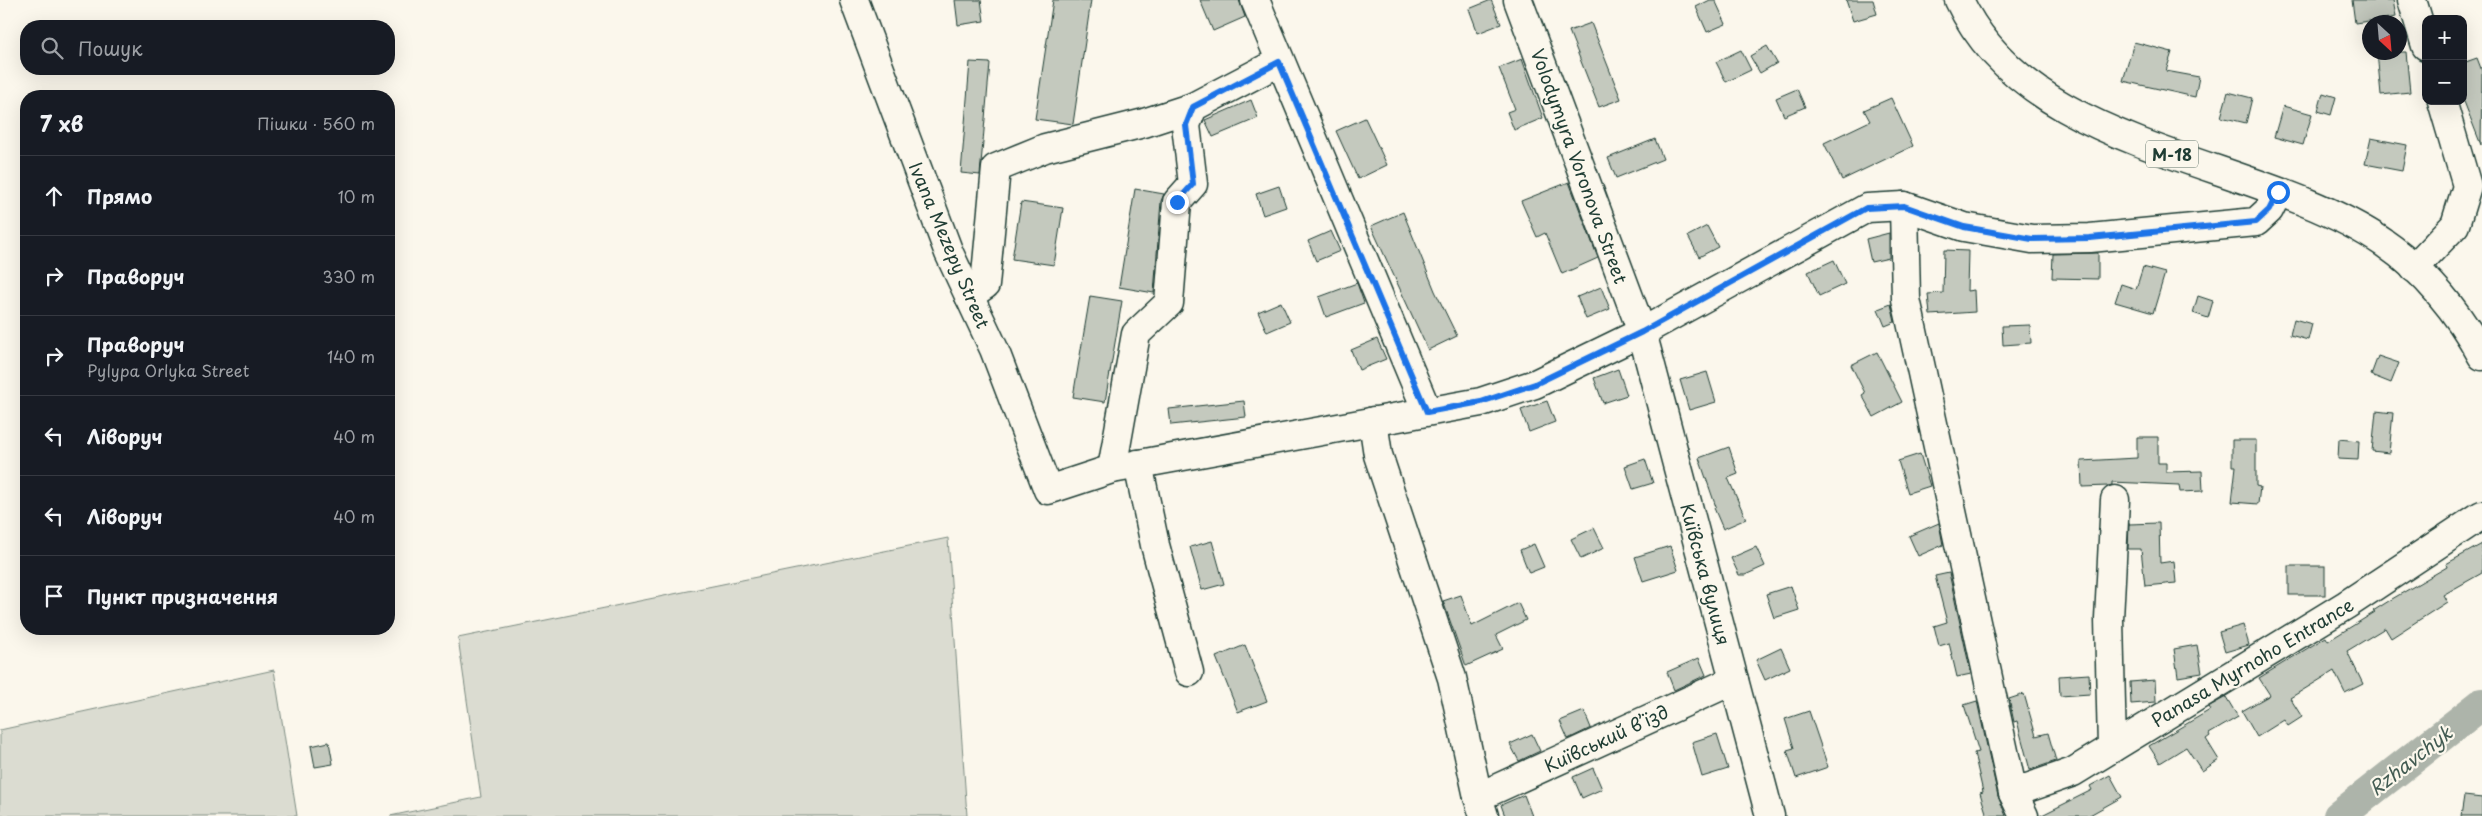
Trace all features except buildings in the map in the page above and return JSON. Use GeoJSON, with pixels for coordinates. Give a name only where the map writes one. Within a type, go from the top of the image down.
{"type":"FeatureCollection","features":[{"type":"Feature","properties":{"kind":"main road","name":"Ivana Mezepy Street"},"geometry":{"type":"LineString","coordinates":[[854,0],[949,253],[994,349],[1048,490],[1112,469]]}},
{"type":"Feature","properties":{"kind":"main road"},"geometry":{"type":"LineString","coordinates":[[1255,0],[1279,62],[1427,412]]}},
{"type":"Feature","properties":{"kind":"main road","name":"Volodymyra Voronova Street"},"geometry":{"type":"LineString","coordinates":[[1518,0],[1642,332]]}},
{"type":"Feature","properties":{"kind":"main road","name":"М-18"},"geometry":{"type":"LineString","coordinates":[[1959,0],[1982,38],[2016,74],[2047,96],[2109,131],[2278,192],[2344,221],[2384,243],[2414,268],[2450,306],[2471,336],[2482,356]]}},
{"type":"Feature","properties":{"kind":"main road"},"geometry":{"type":"LineString","coordinates":[[2412,0],[2422,33]]}},
{"type":"Feature","properties":{"kind":"main road"},"geometry":{"type":"LineString","coordinates":[[969,296],[985,285],[996,168],[1045,148],[1144,123],[1193,107],[1279,62]]}},
{"type":"Feature","properties":{"kind":"main road"},"geometry":{"type":"LineString","coordinates":[[2414,268],[2455,224],[2467,186],[2443,105]]}},
{"type":"Feature","properties":{"kind":"main road"},"geometry":{"type":"LineString","coordinates":[[1193,107],[1186,125],[1193,184],[1177,202],[1169,303],[1136,334],[1112,469],[1481,402],[1535,384],[1642,332],[1866,208],[1904,206],[1964,227],[2032,239],[2090,238],[2256,222],[2269,210],[2278,192]]}},
{"type":"Feature","properties":{"kind":"main road"},"geometry":{"type":"LineString","coordinates":[[1904,206],[1906,299],[2018,804]]}},
{"type":"Feature","properties":{"kind":"main road","name":"Київська вулиця"},"geometry":{"type":"LineString","coordinates":[[1642,332],[1770,816]]}},
{"type":"Feature","properties":{"kind":"main road"},"geometry":{"type":"LineString","coordinates":[[1373,422],[1378,455],[1452,678],[1481,807]]}},
{"type":"Feature","properties":{"kind":"main road"},"geometry":{"type":"LineString","coordinates":[[1138,464],[1155,545],[1189,672]]}},
{"type":"Feature","properties":{"kind":"main road"},"geometry":{"type":"LineString","coordinates":[[2112,748],[2109,619],[2115,500]]}},
{"type":"Feature","properties":{"kind":"main road","name":"Panasa Myrnoho Entrance"},"geometry":{"type":"LineString","coordinates":[[2018,804],[2346,605],[2482,515]]}},
{"type":"Feature","properties":{"kind":"main road","name":"Київський в’їзд"},"geometry":{"type":"LineString","coordinates":[[1481,807],[1734,680]]}},
{"type":"Feature","properties":{"kind":"shaded area"},"geometry":{"type":"Polygon","coordinates":[[[948,538],[967,816],[390,816],[481,797],[458,638],[948,538]]]}},
{"type":"Feature","properties":{"kind":"shaded area"},"geometry":{"type":"Polygon","coordinates":[[[274,670],[297,816],[0,816],[0,730],[274,670]]]}},
{"type":"Feature","properties":{"kind":"waterway","name":"Rzhavchyk"},"geometry":{"type":"LineString","coordinates":[[2339,816],[2482,704]]}},
{"type":"Feature","properties":{"kind":"route"},"geometry":{"type":"LineString","coordinates":[[1177,202],[1193,184],[1186,125],[1193,107],[1279,62],[1427,412],[1481,402],[1535,384],[1642,332],[1866,208],[1904,206],[1964,227],[2032,239],[2090,238],[2256,222],[2269,210],[2278,192]]}}]}
